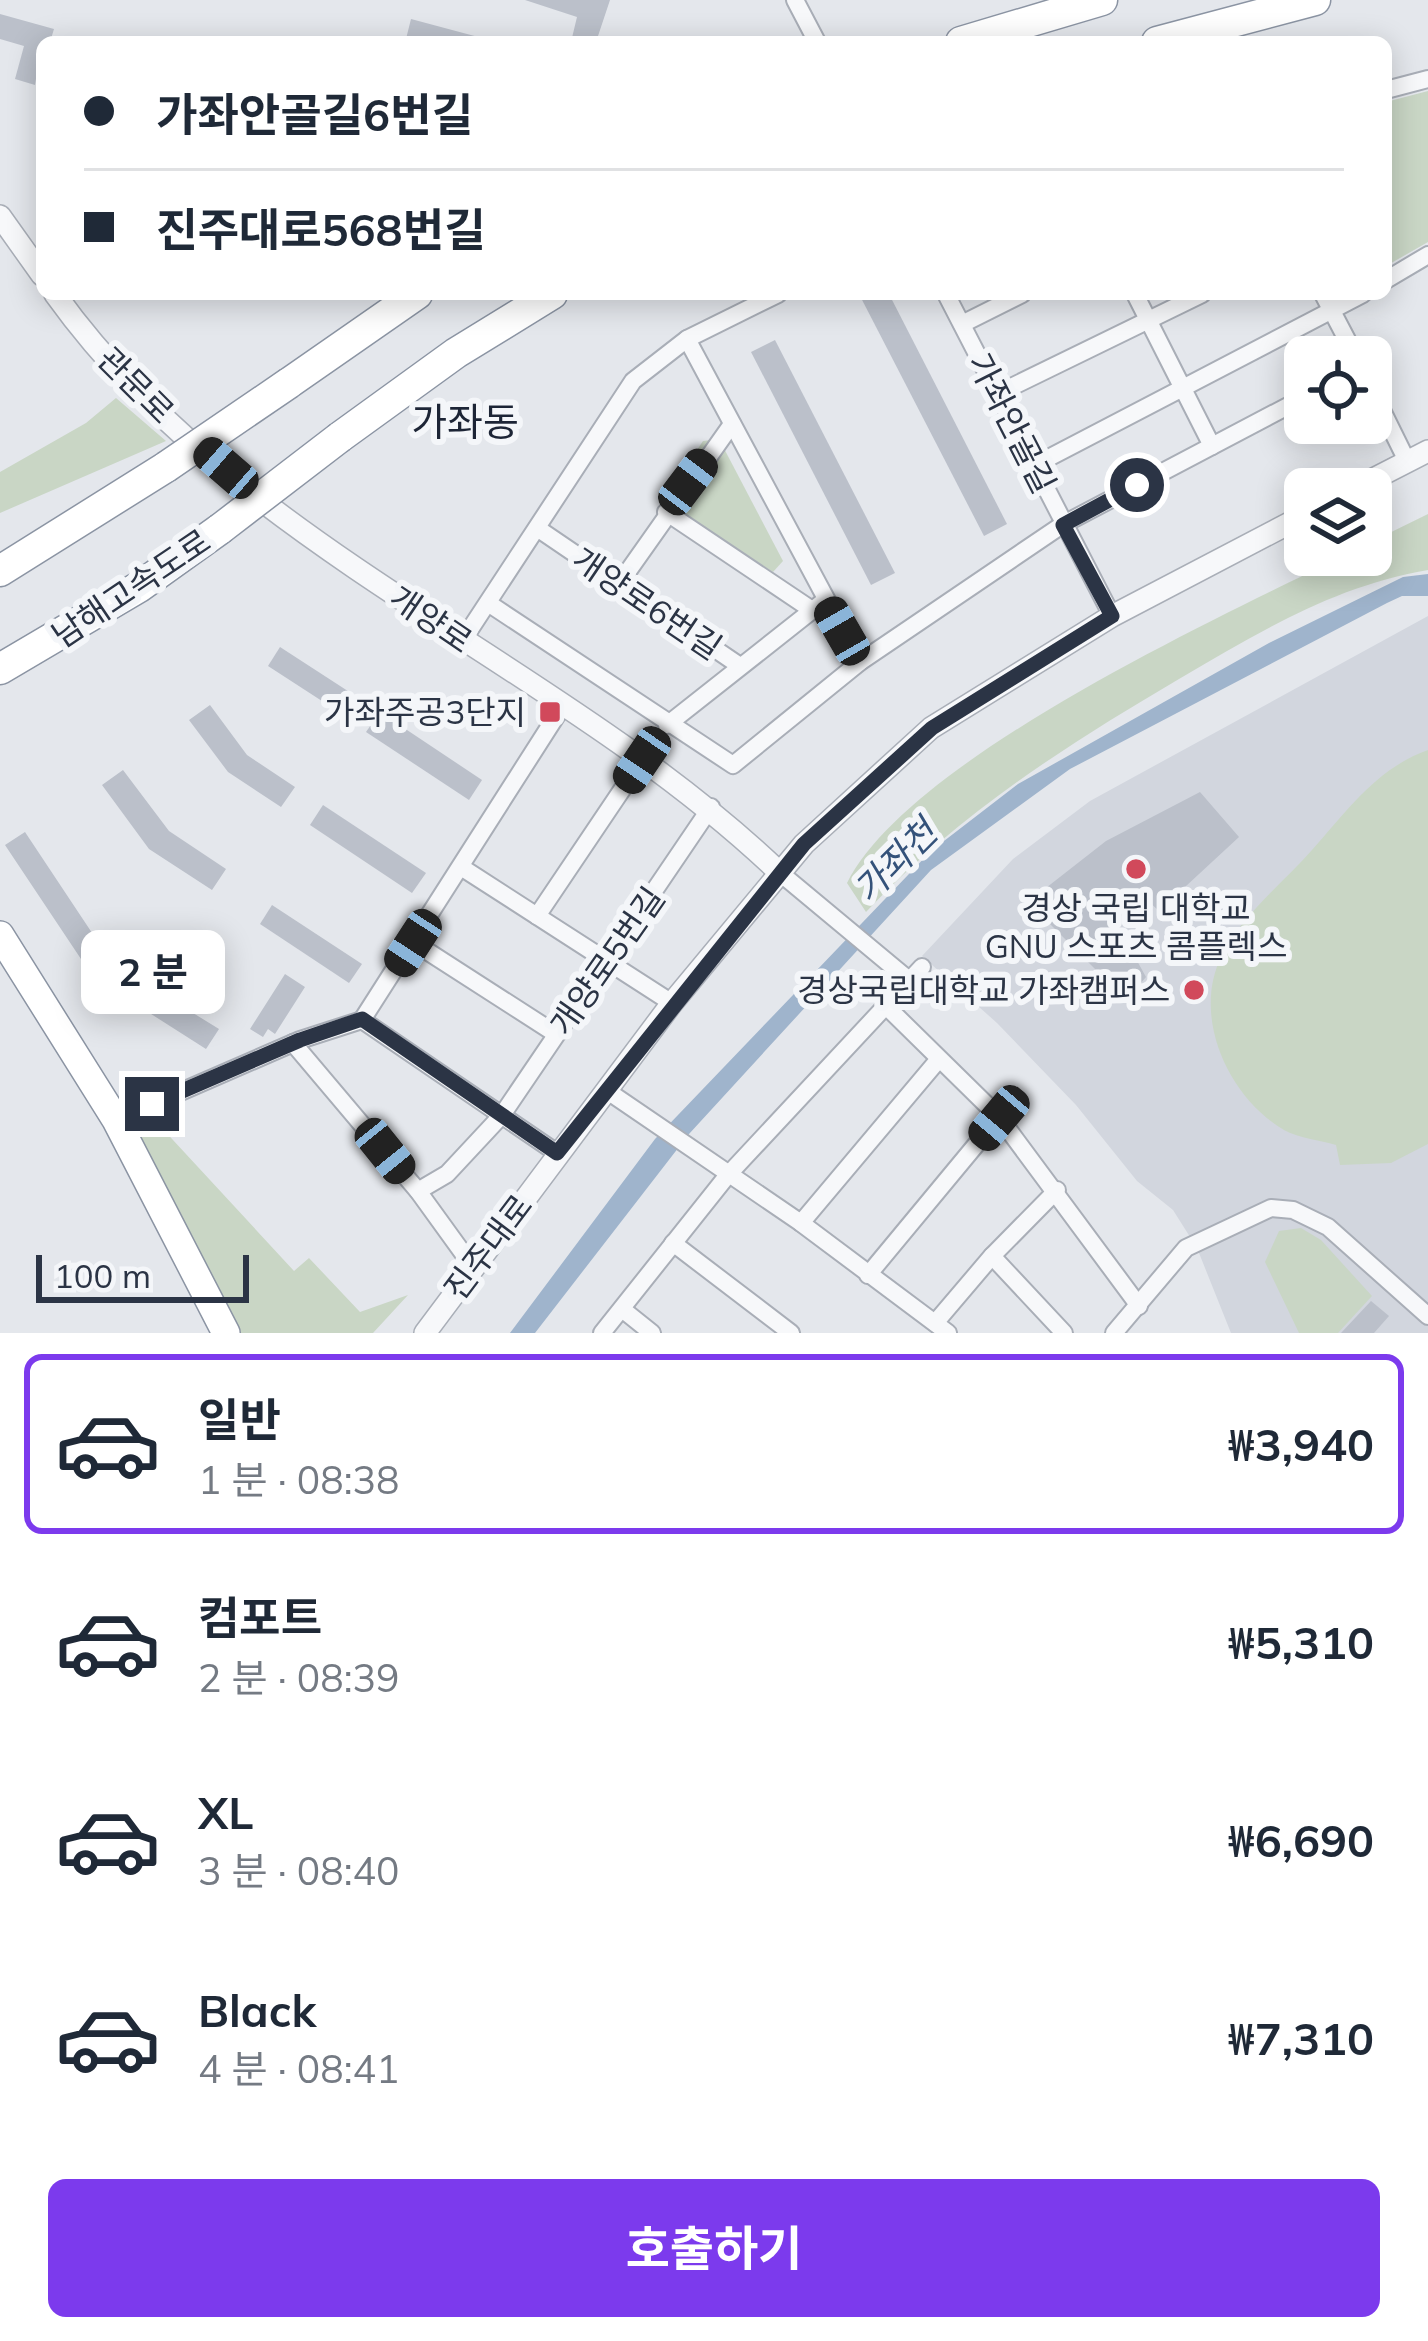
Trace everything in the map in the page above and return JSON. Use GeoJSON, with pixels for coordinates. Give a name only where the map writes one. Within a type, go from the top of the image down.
{"type":"FeatureCollection","features":[{"type":"Feature","properties":{"kind":"highway"},"geometry":{"type":"LineString","coordinates":[[981,36],[1102,0]]}},
{"type":"Feature","properties":{"kind":"highway"},"geometry":{"type":"LineString","coordinates":[[1180,36],[1315,0]]}},
{"type":"Feature","properties":{"kind":"highway"},"geometry":{"type":"LineString","coordinates":[[0,571],[166,467],[408,300]]}},
{"type":"Feature","properties":{"kind":"highway","name":"남해고속도로"},"geometry":{"type":"LineString","coordinates":[[0,669],[139,587],[456,353],[542,300]]}},
{"type":"Feature","properties":{"kind":"highway"},"geometry":{"type":"LineString","coordinates":[[0,935],[116,1120],[226,1333]]}},
{"type":"Feature","properties":{"kind":"highway"},"geometry":{"type":"LineString","coordinates":[[0,968],[66,1071],[213,1333]]}},
{"type":"Feature","properties":{"kind":"street"},"geometry":{"type":"LineString","coordinates":[[795,0],[814,36]]}},
{"type":"Feature","properties":{"kind":"street"},"geometry":{"type":"LineString","coordinates":[[1392,88],[1428,79]]}},
{"type":"Feature","properties":{"kind":"street"},"geometry":{"type":"LineString","coordinates":[[0,217],[36,267]]}},
{"type":"Feature","properties":{"kind":"street"},"geometry":{"type":"LineString","coordinates":[[1392,276],[1428,255]]}},
{"type":"Feature","properties":{"kind":"street","name":"관문로"},"geometry":{"type":"LineString","coordinates":[[61,300],[115,368],[226,468]]}},
{"type":"Feature","properties":{"kind":"street","name":"개양로6번길"},"geometry":{"type":"LineString","coordinates":[[463,640],[633,381],[687,339],[766,300]]}},
{"type":"Feature","properties":{"kind":"street","name":"가좌안골길"},"geometry":{"type":"LineString","coordinates":[[949,300],[1112,616]]}},
{"type":"Feature","properties":{"kind":"street"},"geometry":{"type":"LineString","coordinates":[[962,324],[1010,300]]}},
{"type":"Feature","properties":{"kind":"street"},"geometry":{"type":"LineString","coordinates":[[1138,300],[1212,446]]}},
{"type":"Feature","properties":{"kind":"street"},"geometry":{"type":"LineString","coordinates":[[997,394],[1190,300]]}},
{"type":"Feature","properties":{"kind":"street"},"geometry":{"type":"LineString","coordinates":[[1326,300],[1344,336]]}},
{"type":"Feature","properties":{"kind":"street"},"geometry":{"type":"LineString","coordinates":[[1033,466],[1353,300]]}},
{"type":"Feature","properties":{"kind":"street"},"geometry":{"type":"LineString","coordinates":[[687,339],[818,605],[860,662]]}},
{"type":"Feature","properties":{"kind":"street"},"geometry":{"type":"LineString","coordinates":[[488,603],[733,765],[860,662],[1063,525],[1284,408]]}},
{"type":"Feature","properties":{"kind":"street"},"geometry":{"type":"LineString","coordinates":[[1392,418],[1418,456]]}},
{"type":"Feature","properties":{"kind":"street"},"geometry":{"type":"LineString","coordinates":[[619,584],[732,424]]}},
{"type":"Feature","properties":{"kind":"street","name":"개양로"},"geometry":{"type":"LineString","coordinates":[[226,468],[291,524],[711,807],[779,872]]}},
{"type":"Feature","properties":{"kind":"street"},"geometry":{"type":"LineString","coordinates":[[666,512],[818,605]]}},
{"type":"Feature","properties":{"kind":"street","name":"진주대로"},"geometry":{"type":"LineString","coordinates":[[425,1333],[672,1003],[779,872],[932,728],[1112,616],[1284,526]]}},
{"type":"Feature","properties":{"kind":"street","name":"개양로6번길"},"geometry":{"type":"LineString","coordinates":[[537,529],[740,666],[667,724]]}},
{"type":"Feature","properties":{"kind":"street"},"geometry":{"type":"LineString","coordinates":[[740,666],[818,605]]}},
{"type":"Feature","properties":{"kind":"street"},"geometry":{"type":"LineString","coordinates":[[116,1120],[293,1042],[362,1019],[562,707]]}},
{"type":"Feature","properties":{"kind":"street"},"geometry":{"type":"LineString","coordinates":[[537,916],[642,760]]}},
{"type":"Feature","properties":{"kind":"street","name":"개양로5번길"},"geometry":{"type":"LineString","coordinates":[[418,1191],[447,1174],[502,1115],[711,807]]}},
{"type":"Feature","properties":{"kind":"street"},"geometry":{"type":"LineString","coordinates":[[461,867],[672,1003]]}},
{"type":"Feature","properties":{"kind":"street"},"geometry":{"type":"LineString","coordinates":[[602,1333],[727,1176],[916,974],[848,932],[779,872]]}},
{"type":"Feature","properties":{"kind":"street"},"geometry":{"type":"LineString","coordinates":[[413,943],[556,1034]]}},
{"type":"Feature","properties":{"kind":"street"},"geometry":{"type":"LineString","coordinates":[[887,1007],[999,1118],[1139,1306]]}},
{"type":"Feature","properties":{"kind":"street"},"geometry":{"type":"LineString","coordinates":[[362,1019],[557,1153]]}},
{"type":"Feature","properties":{"kind":"street"},"geometry":{"type":"LineString","coordinates":[[293,1042],[418,1191],[473,1267]]}},
{"type":"Feature","properties":{"kind":"street"},"geometry":{"type":"LineString","coordinates":[[801,1222],[939,1059]]}},
{"type":"Feature","properties":{"kind":"street"},"geometry":{"type":"LineString","coordinates":[[606,1090],[801,1222],[941,1328],[992,1256],[1057,1190]]}},
{"type":"Feature","properties":{"kind":"street"},"geometry":{"type":"LineString","coordinates":[[868,1275],[999,1118]]}},
{"type":"Feature","properties":{"kind":"street"},"geometry":{"type":"LineString","coordinates":[[1114,1333],[1186,1247],[1270,1208],[1292,1210],[1328,1227],[1428,1316]]}},
{"type":"Feature","properties":{"kind":"street"},"geometry":{"type":"LineString","coordinates":[[673,1243],[791,1333]]}},
{"type":"Feature","properties":{"kind":"street"},"geometry":{"type":"LineString","coordinates":[[992,1256],[1064,1333]]}},
{"type":"Feature","properties":{"kind":"street"},"geometry":{"type":"LineString","coordinates":[[622,1309],[652,1333]]}},
{"type":"Feature","properties":{"kind":"shaded area","name":"경상국립대학교 가좌캠퍼스"},"geometry":{"type":"Polygon","coordinates":[[[1428,616],[1428,1333],[1231,1333],[1197,1248],[1173,1210],[1137,1181],[1076,1105],[997,1023],[922,956],[1013,859],[1090,801],[1428,616]]]}},
{"type":"Feature","properties":{"kind":"green space"},"geometry":{"type":"Polygon","coordinates":[[[1428,91],[1428,242],[1392,263],[1392,100],[1428,91]]]}},
{"type":"Feature","properties":{"kind":"green space"},"geometry":{"type":"Polygon","coordinates":[[[116,398],[166,441],[0,513],[0,472],[86,423],[116,398]]]}},
{"type":"Feature","properties":{"kind":"green space"},"geometry":{"type":"Polygon","coordinates":[[[719,439],[783,561],[773,572],[673,508],[667,495],[703,441],[719,439]]]}},
{"type":"Feature","properties":{"kind":"green space"},"geometry":{"type":"Polygon","coordinates":[[[1428,514],[1428,570],[1329,599],[1239,644],[1137,704],[975,813],[866,912],[847,883],[881,836],[933,788],[998,741],[1148,654],[1302,576],[1392,576],[1392,532],[1428,514]]]}},
{"type":"Feature","properties":{"kind":"green space"},"geometry":{"type":"Polygon","coordinates":[[[1428,750],[1428,1144],[1391,1163],[1340,1165],[1336,1145],[1284,1130],[1246,1097],[1220,1053],[1213,1028],[1213,979],[1240,927],[1351,806],[1393,768],[1428,750]]]}},
{"type":"Feature","properties":{"kind":"green space"},"geometry":{"type":"Polygon","coordinates":[[[136,1100],[294,1271],[309,1258],[360,1312],[408,1295],[373,1333],[238,1333],[124,1115],[136,1100]]]}},
{"type":"Feature","properties":{"kind":"green space"},"geometry":{"type":"Polygon","coordinates":[[[1301,1228],[1321,1240],[1372,1296],[1338,1333],[1299,1333],[1265,1262],[1279,1231],[1301,1228]]]}},
{"type":"Feature","properties":{"kind":"water","name":"가좌천"},"geometry":{"type":"Polygon","coordinates":[[[1428,574],[1428,596],[1402,596],[1387,603],[1070,769],[931,870],[689,1134],[535,1333],[510,1333],[655,1139],[931,851],[1018,784],[1269,643],[1403,577],[1428,574]]]}},
{"type":"Feature","properties":{"kind":"building"},"geometry":{"type":"Polygon","coordinates":[[[525,0],[610,0],[598,36],[572,36],[577,17],[525,0]]]}},
{"type":"Feature","properties":{"kind":"building"},"geometry":{"type":"Polygon","coordinates":[[[0,14],[54,29],[52,36],[36,36],[35,85],[15,79],[24,46],[0,39],[0,14]]]}},
{"type":"Feature","properties":{"kind":"building"},"geometry":{"type":"Polygon","coordinates":[[[411,19],[475,36],[407,36],[411,19]]]}},
{"type":"Feature","properties":{"kind":"building"},"geometry":{"type":"Polygon","coordinates":[[[862,300],[892,300],[1007,524],[984,536],[862,300]]]}},
{"type":"Feature","properties":{"kind":"building"},"geometry":{"type":"Polygon","coordinates":[[[775,340],[895,573],[871,585],[751,352],[775,340]]]}},
{"type":"Feature","properties":{"kind":"building"},"geometry":{"type":"Polygon","coordinates":[[[280,647],[354,695],[342,714],[268,666],[280,647]]]}},
{"type":"Feature","properties":{"kind":"building"},"geometry":{"type":"Polygon","coordinates":[[[210,705],[247,755],[295,787],[281,807],[228,772],[189,720],[210,705]]]}},
{"type":"Feature","properties":{"kind":"building"},"geometry":{"type":"Polygon","coordinates":[[[380,712],[482,780],[469,800],[366,732],[380,712]]]}},
{"type":"Feature","properties":{"kind":"building"},"geometry":{"type":"Polygon","coordinates":[[[123,770],[169,831],[226,869],[212,890],[149,849],[102,785],[123,770]]]}},
{"type":"Feature","properties":{"kind":"building","name":"경상 국립 대학교 GNU 스포츠 콤플렉스"},"geometry":{"type":"Polygon","coordinates":[[[1200,792],[1239,837],[1159,911],[1145,898],[1115,921],[1146,977],[1126,1000],[1028,902],[1106,841],[1200,792]]]}},
{"type":"Feature","properties":{"kind":"building"},"geometry":{"type":"Polygon","coordinates":[[[323,805],[426,873],[412,893],[310,825],[323,805]]]}},
{"type":"Feature","properties":{"kind":"building"},"geometry":{"type":"Polygon","coordinates":[[[25,832],[112,963],[219,1029],[206,1049],[93,977],[5,845],[25,832]]]}},
{"type":"Feature","properties":{"kind":"building"},"geometry":{"type":"Polygon","coordinates":[[[272,905],[362,964],[349,983],[260,924],[272,905]]]}},
{"type":"Feature","properties":{"kind":"building"},"geometry":{"type":"Polygon","coordinates":[[[285,974],[305,987],[275,1034],[268,1029],[263,1037],[250,1029],[285,974]]]}},
{"type":"Feature","properties":{"kind":"building"},"geometry":{"type":"Polygon","coordinates":[[[1371,1301],[1389,1316],[1374,1333],[1341,1333],[1371,1301]]]}},
{"type":"Feature","properties":{"kind":"place","name":"가좌주공3단지"},"geometry":{"type":"Point","coordinates":[550,712]}},
{"type":"Feature","properties":{"kind":"place","name":"경상 국립 대학교 GNU 스포츠 콤플렉스"},"geometry":{"type":"Point","coordinates":[1136,869]}},
{"type":"Feature","properties":{"kind":"place","name":"경상국립대학교 가좌캠퍼스"},"geometry":{"type":"Point","coordinates":[1194,990]}},
{"type":"Feature","properties":{"kind":"district","name":"가좌동"},"geometry":{"type":"Point","coordinates":[465,422]}},
{"type":"Feature","properties":{"kind":"route"},"geometry":{"type":"LineString","coordinates":[[152,1104],[300,1040],[362,1019],[557,1153],[672,1003],[804,844],[932,728],[1112,616],[1063,525],[1137,485]]}}]}
